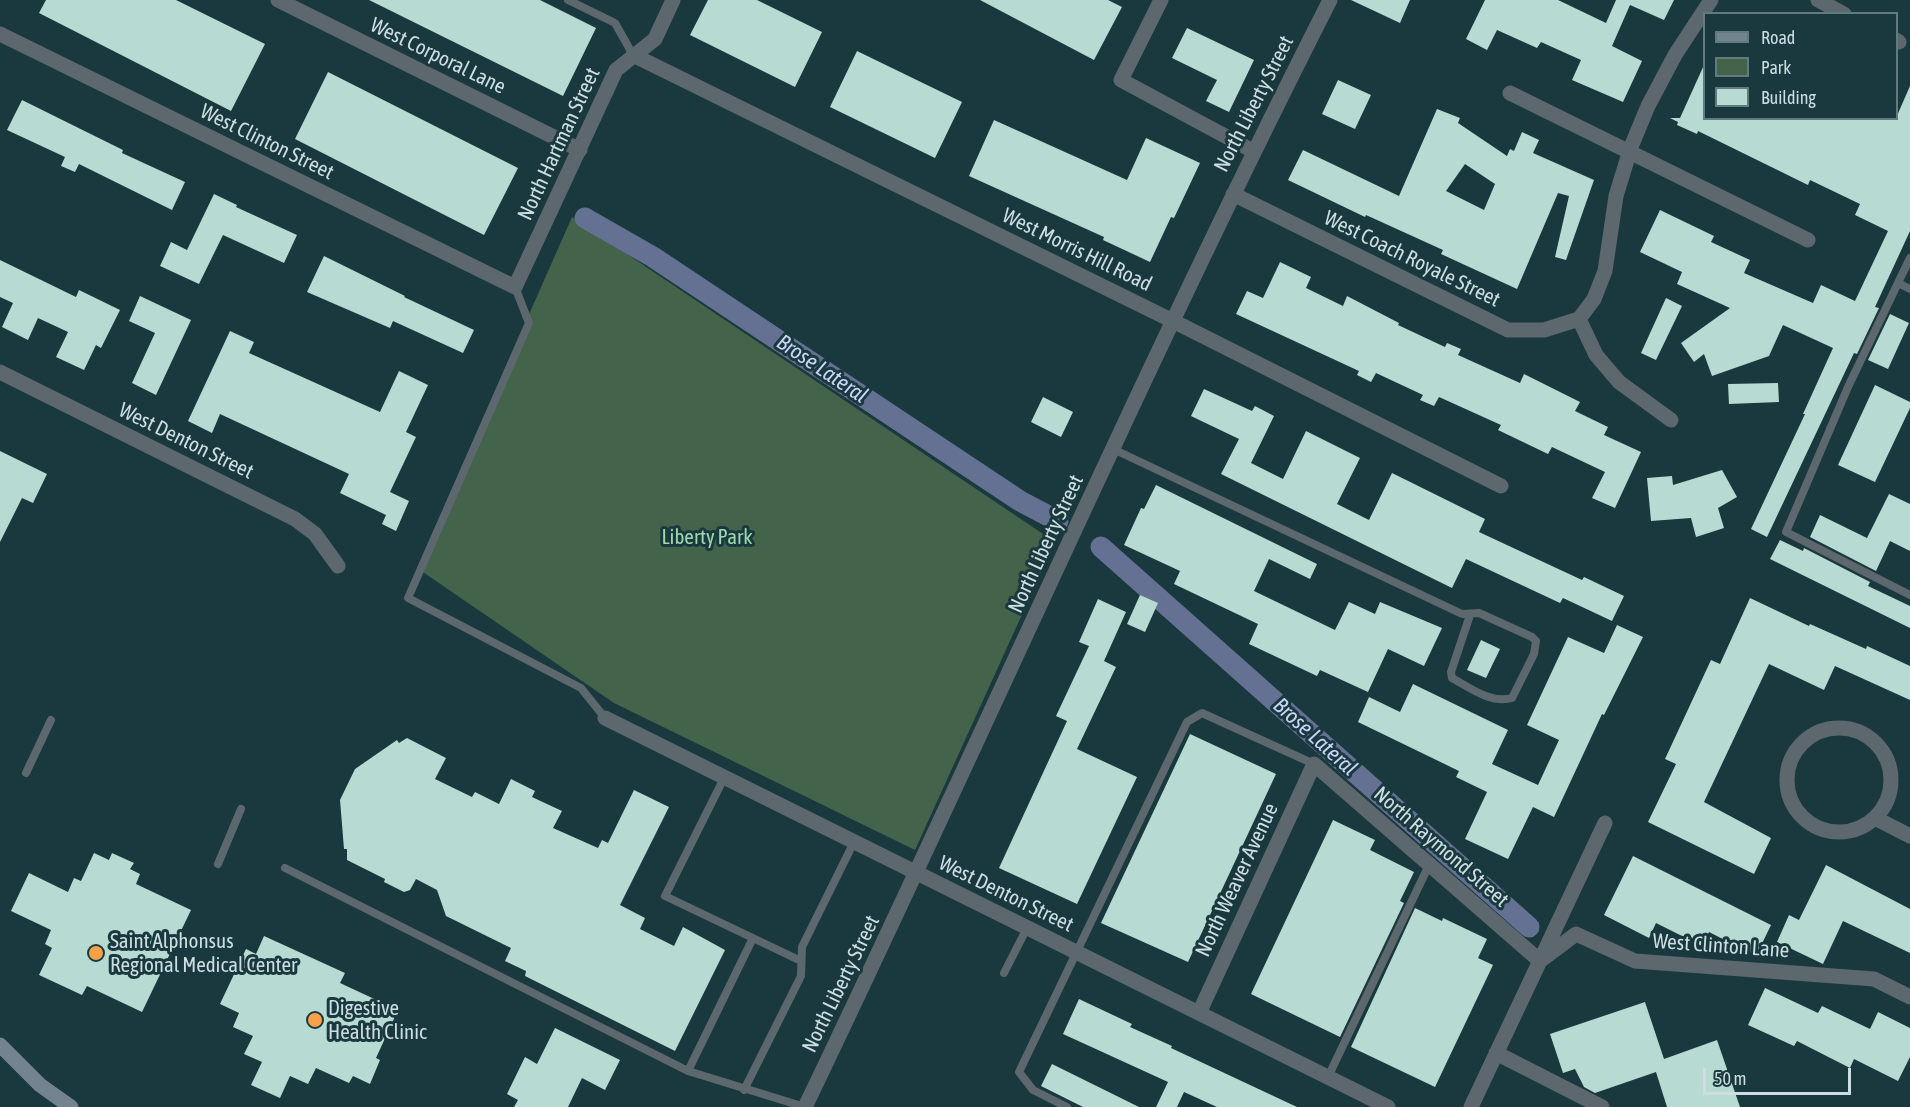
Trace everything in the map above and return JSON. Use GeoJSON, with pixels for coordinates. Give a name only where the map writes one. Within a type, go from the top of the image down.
{"type":"FeatureCollection","features":[{"type":"Feature","properties":{"kind":"main road"},"geometry":{"type":"LineString","coordinates":[[0,1045],[40,1084],[72,1107]]}},
{"type":"Feature","properties":{"kind":"street","name":"West Corporal Lane"},"geometry":{"type":"LineString","coordinates":[[278,0],[580,150]]}},
{"type":"Feature","properties":{"kind":"street","name":"North Hartman Street"},"geometry":{"type":"LineString","coordinates":[[515,287],[616,70],[655,39],[673,0]]}},
{"type":"Feature","properties":{"kind":"street"},"geometry":{"type":"LineString","coordinates":[[1161,0],[1121,80],[1253,151]]}},
{"type":"Feature","properties":{"kind":"street","name":"North Liberty Street"},"geometry":{"type":"LineString","coordinates":[[805,1107],[917,873],[1253,151],[1330,0]]}},
{"type":"Feature","properties":{"kind":"street"},"geometry":{"type":"LineString","coordinates":[[1818,0],[1840,12]]}},
{"type":"Feature","properties":{"kind":"street"},"geometry":{"type":"LineString","coordinates":[[1671,420],[1619,382],[1596,355],[1579,319],[1594,299],[1605,271],[1616,196],[1648,106],[1664,75],[1703,13]]}},
{"type":"Feature","properties":{"kind":"street","name":"West Clinton Street"},"geometry":{"type":"LineString","coordinates":[[0,34],[515,287]]}},
{"type":"Feature","properties":{"kind":"street","name":"West Morris Hill Road"},"geometry":{"type":"LineString","coordinates":[[633,55],[1173,321],[1501,486]]}},
{"type":"Feature","properties":{"kind":"street"},"geometry":{"type":"LineString","coordinates":[[1510,93],[1808,240]]}},
{"type":"Feature","properties":{"kind":"street","name":"West Coach Royale Street"},"geometry":{"type":"LineString","coordinates":[[1233,194],[1508,330],[1544,330],[1579,319]]}},
{"type":"Feature","properties":{"kind":"street","name":"West Denton Street"},"geometry":{"type":"LineString","coordinates":[[0,372],[295,519],[315,534],[338,566]]}},
{"type":"Feature","properties":{"kind":"street","name":"West Denton Street"},"geometry":{"type":"LineString","coordinates":[[605,718],[1388,1107]]}},
{"type":"Feature","properties":{"kind":"street"},"geometry":{"type":"LineString","coordinates":[[1844,727],[1860,732],[1875,741],[1885,754],[1891,771],[1891,788],[1886,804],[1875,818],[1861,827],[1844,832],[1826,831],[1810,823],[1798,811],[1789,796],[1787,778],[1790,761],[1798,747],[1811,735],[1827,729],[1844,727]]}},
{"type":"Feature","properties":{"kind":"street","name":"North Raymond Street"},"geometry":{"type":"LineString","coordinates":[[1314,764],[1540,961]]}},
{"type":"Feature","properties":{"kind":"street","name":"North Weaver Avenue"},"geometry":{"type":"LineString","coordinates":[[1199,1013],[1314,764]]}},
{"type":"Feature","properties":{"kind":"street"},"geometry":{"type":"LineString","coordinates":[[1875,818],[1910,836]]}},
{"type":"Feature","properties":{"kind":"street"},"geometry":{"type":"LineString","coordinates":[[1470,1107],[1605,823]]}},
{"type":"Feature","properties":{"kind":"street","name":"West Clinton Lane"},"geometry":{"type":"LineString","coordinates":[[1540,961],[1576,934],[1635,961],[1874,979],[1910,997]]}},
{"type":"Feature","properties":{"kind":"street"},"geometry":{"type":"LineString","coordinates":[[1496,1053],[1602,1107]]}},
{"type":"Feature","properties":{"kind":"lane"},"geometry":{"type":"LineString","coordinates":[[568,0],[615,23],[633,55]]}},
{"type":"Feature","properties":{"kind":"lane"},"geometry":{"type":"LineString","coordinates":[[1910,258],[1848,387],[1786,532],[1910,595]]}},
{"type":"Feature","properties":{"kind":"lane"},"geometry":{"type":"LineString","coordinates":[[1898,283],[1910,289]]}},
{"type":"Feature","properties":{"kind":"lane"},"geometry":{"type":"LineString","coordinates":[[515,287],[529,323],[408,598],[581,688],[605,718]]}},
{"type":"Feature","properties":{"kind":"lane"},"geometry":{"type":"LineString","coordinates":[[1113,449],[1462,614],[1479,613],[1532,637],[1536,641],[1534,654],[1512,698],[1503,701],[1491,698],[1452,678],[1451,672],[1470,615]]}},
{"type":"Feature","properties":{"kind":"lane"},"geometry":{"type":"LineString","coordinates":[[1066,1107],[1033,1090],[1019,1072],[1187,722],[1202,713],[1314,764]]}},
{"type":"Feature","properties":{"kind":"lane"},"geometry":{"type":"LineString","coordinates":[[26,773],[51,720]]}},
{"type":"Feature","properties":{"kind":"lane"},"geometry":{"type":"LineString","coordinates":[[724,778],[665,896],[801,961]]}},
{"type":"Feature","properties":{"kind":"lane"},"geometry":{"type":"LineString","coordinates":[[218,864],[241,809]]}},
{"type":"Feature","properties":{"kind":"lane"},"geometry":{"type":"LineString","coordinates":[[744,1090],[801,976],[802,947],[854,842]]}},
{"type":"Feature","properties":{"kind":"lane"},"geometry":{"type":"LineString","coordinates":[[1328,1077],[1429,865]]}},
{"type":"Feature","properties":{"kind":"lane"},"geometry":{"type":"LineString","coordinates":[[285,868],[688,1071],[805,1107]]}},
{"type":"Feature","properties":{"kind":"lane"},"geometry":{"type":"LineString","coordinates":[[1004,973],[1027,928]]}},
{"type":"Feature","properties":{"kind":"lane"},"geometry":{"type":"LineString","coordinates":[[688,1071],[753,938]]}},
{"type":"Feature","properties":{"kind":"green space","name":"Liberty Park"},"geometry":{"type":"Polygon","coordinates":[[[572,217],[1055,542],[915,850],[614,703],[417,568],[572,217]]]}},
{"type":"Feature","properties":{"kind":"building"},"geometry":{"type":"Polygon","coordinates":[[[46,0],[176,0],[265,44],[231,111],[39,13],[46,0]]]}},
{"type":"Feature","properties":{"kind":"building"},"geometry":{"type":"Polygon","coordinates":[[[369,0],[540,0],[596,28],[563,96],[369,0]]]}},
{"type":"Feature","properties":{"kind":"building"},"geometry":{"type":"Polygon","coordinates":[[[708,0],[757,0],[822,32],[795,87],[690,35],[708,0]]]}},
{"type":"Feature","properties":{"kind":"building"},"geometry":{"type":"Polygon","coordinates":[[[980,0],[1108,0],[1122,7],[1094,60],[980,0]]]}},
{"type":"Feature","properties":{"kind":"building"},"geometry":{"type":"Polygon","coordinates":[[[1351,0],[1410,0],[1400,23],[1351,0]]]}},
{"type":"Feature","properties":{"kind":"building"},"geometry":{"type":"Polygon","coordinates":[[[1485,0],[1558,0],[1606,23],[1616,0],[1674,0],[1664,20],[1630,5],[1612,46],[1642,61],[1623,102],[1572,80],[1581,60],[1541,42],[1537,48],[1497,30],[1487,50],[1466,39],[1485,0]]]}},
{"type":"Feature","properties":{"kind":"building"},"geometry":{"type":"Polygon","coordinates":[[[1187,28],[1254,60],[1229,112],[1206,101],[1217,80],[1172,58],[1187,28]]]}},
{"type":"Feature","properties":{"kind":"building"},"geometry":{"type":"Polygon","coordinates":[[[857,51],[962,102],[935,158],[830,107],[857,51]]]}},
{"type":"Feature","properties":{"kind":"building"},"geometry":{"type":"Polygon","coordinates":[[[1703,67],[1703,120],[1898,120],[1898,113],[1910,86],[1910,231],[1875,307],[1879,308],[1857,354],[1854,353],[1767,537],[1751,529],[1833,348],[1783,325],[1769,356],[1712,376],[1704,354],[1694,362],[1681,343],[1730,308],[1677,284],[1682,272],[1640,252],[1660,210],[1714,236],[1711,242],[1750,260],[1744,273],[1813,303],[1821,285],[1855,301],[1888,231],[1855,215],[1860,204],[1810,180],[1808,185],[1698,131],[1697,134],[1677,125],[1678,122],[1670,118],[1680,118],[1703,67]]]}},
{"type":"Feature","properties":{"kind":"building"},"geometry":{"type":"Polygon","coordinates":[[[328,72],[518,168],[484,235],[295,139],[328,72]]]}},
{"type":"Feature","properties":{"kind":"building"},"geometry":{"type":"Polygon","coordinates":[[[1338,80],[1371,95],[1355,129],[1322,114],[1338,80]]]}},
{"type":"Feature","properties":{"kind":"building"},"geometry":{"type":"Polygon","coordinates":[[[22,100],[123,150],[122,153],[185,182],[172,210],[79,164],[75,172],[61,166],[65,157],[7,130],[22,100]]]}},
{"type":"Feature","properties":{"kind":"building"},"geometry":{"type":"Polygon","coordinates":[[[1437,109],[1460,118],[1458,123],[1507,156],[1510,149],[1514,151],[1522,132],[1539,140],[1533,153],[1594,180],[1566,260],[1555,257],[1569,196],[1558,193],[1517,289],[1441,254],[1443,250],[1366,215],[1365,217],[1288,180],[1303,150],[1399,196],[1437,109]],[[1465,164],[1446,191],[1484,210],[1495,184],[1465,164]]]}},
{"type":"Feature","properties":{"kind":"building"},"geometry":{"type":"Polygon","coordinates":[[[994,120],[1127,180],[1146,138],[1200,163],[1150,262],[1103,240],[1104,237],[969,176],[994,120]]]}},
{"type":"Feature","properties":{"kind":"building"},"geometry":{"type":"Polygon","coordinates":[[[214,194],[237,205],[236,207],[297,235],[284,263],[223,235],[199,284],[160,266],[171,242],[187,250],[214,194]]]}},
{"type":"Feature","properties":{"kind":"building"},"geometry":{"type":"Polygon","coordinates":[[[324,256],[474,330],[463,353],[393,321],[390,328],[307,292],[324,256]]]}},
{"type":"Feature","properties":{"kind":"building"},"geometry":{"type":"Polygon","coordinates":[[[0,260],[76,297],[79,290],[120,310],[101,348],[96,345],[84,370],[56,357],[68,332],[38,318],[28,340],[2,327],[13,303],[0,297],[0,260]]]}},
{"type":"Feature","properties":{"kind":"building"},"geometry":{"type":"Polygon","coordinates":[[[1280,262],[1311,277],[1306,288],[1343,306],[1347,296],[1399,323],[1398,325],[1445,347],[1447,343],[1461,349],[1458,355],[1520,383],[1524,374],[1580,402],[1575,411],[1608,427],[1604,435],[1641,452],[1615,508],[1592,498],[1605,472],[1552,447],[1548,454],[1498,430],[1501,425],[1439,397],[1434,406],[1420,400],[1423,395],[1376,373],[1371,382],[1357,375],[1359,371],[1236,314],[1247,291],[1263,298],[1280,262]]]}},
{"type":"Feature","properties":{"kind":"building"},"geometry":{"type":"Polygon","coordinates":[[[140,296],[191,320],[156,395],[132,383],[155,333],[129,321],[140,296]]]}},
{"type":"Feature","properties":{"kind":"building"},"geometry":{"type":"Polygon","coordinates":[[[1666,298],[1682,306],[1656,360],[1641,353],[1666,298]]]}},
{"type":"Feature","properties":{"kind":"building"},"geometry":{"type":"Polygon","coordinates":[[[1890,314],[1909,323],[1888,369],[1868,360],[1890,314]]]}},
{"type":"Feature","properties":{"kind":"building"},"geometry":{"type":"Polygon","coordinates":[[[230,331],[254,342],[249,353],[380,412],[399,371],[428,385],[406,432],[416,437],[390,492],[409,501],[396,531],[382,524],[386,515],[340,493],[349,474],[220,414],[212,433],[188,421],[230,331]]]}},
{"type":"Feature","properties":{"kind":"building"},"geometry":{"type":"Polygon","coordinates":[[[1778,383],[1779,402],[1729,404],[1728,384],[1778,383]]]}},
{"type":"Feature","properties":{"kind":"building"},"geometry":{"type":"Polygon","coordinates":[[[1875,385],[1910,402],[1910,408],[1875,482],[1838,465],[1875,385]]]}},
{"type":"Feature","properties":{"kind":"building"},"geometry":{"type":"Polygon","coordinates":[[[1204,389],[1252,411],[1255,406],[1274,416],[1251,463],[1283,479],[1306,431],[1360,458],[1337,504],[1369,520],[1392,473],[1485,519],[1479,532],[1582,580],[1584,577],[1624,596],[1612,621],[1563,598],[1560,603],[1466,559],[1452,588],[1221,474],[1239,439],[1191,416],[1204,389]]]}},
{"type":"Feature","properties":{"kind":"building"},"geometry":{"type":"Polygon","coordinates":[[[1043,397],[1073,412],[1061,437],[1031,422],[1043,397]]]}},
{"type":"Feature","properties":{"kind":"building"},"geometry":{"type":"Polygon","coordinates":[[[0,451],[47,474],[33,503],[22,498],[0,542],[0,451]]]}},
{"type":"Feature","properties":{"kind":"building"},"geometry":{"type":"Polygon","coordinates":[[[1722,470],[1737,497],[1718,508],[1724,528],[1696,537],[1691,518],[1651,521],[1647,478],[1672,476],[1673,485],[1722,470]]]}},
{"type":"Feature","properties":{"kind":"building"},"geometry":{"type":"Polygon","coordinates":[[[1156,485],[1317,564],[1310,579],[1269,559],[1254,591],[1335,630],[1349,602],[1375,614],[1380,602],[1442,628],[1424,666],[1388,649],[1368,692],[1320,670],[1317,676],[1249,644],[1258,624],[1174,584],[1180,571],[1124,545],[1141,508],[1144,509],[1156,485]]]}},
{"type":"Feature","properties":{"kind":"building"},"geometry":{"type":"Polygon","coordinates":[[[1889,494],[1910,504],[1910,551],[1890,541],[1876,571],[1810,537],[1820,515],[1867,538],[1889,494]]]}},
{"type":"Feature","properties":{"kind":"building"},"geometry":{"type":"Polygon","coordinates":[[[1780,540],[1803,551],[1804,548],[1870,582],[1868,586],[1910,606],[1910,628],[1770,559],[1780,540]]]}},
{"type":"Feature","properties":{"kind":"building"},"geometry":{"type":"Polygon","coordinates":[[[1140,595],[1158,603],[1145,632],[1127,624],[1140,595]]]}},
{"type":"Feature","properties":{"kind":"building"},"geometry":{"type":"Polygon","coordinates":[[[1750,598],[1809,626],[1810,624],[1866,649],[1867,646],[1910,666],[1910,700],[1835,666],[1824,690],[1769,664],[1704,802],[1771,838],[1754,874],[1648,822],[1676,764],[1665,759],[1711,660],[1720,664],[1750,598]]]}},
{"type":"Feature","properties":{"kind":"building"},"geometry":{"type":"Polygon","coordinates":[[[1098,599],[1126,612],[1104,661],[1116,667],[1077,749],[1137,777],[1077,904],[999,868],[1067,721],[1056,716],[1089,646],[1079,642],[1098,599]]]}},
{"type":"Feature","properties":{"kind":"building"},"geometry":{"type":"Polygon","coordinates":[[[1617,625],[1643,637],[1604,715],[1602,714],[1554,817],[1533,807],[1508,859],[1465,839],[1487,792],[1456,777],[1459,771],[1358,722],[1369,697],[1400,712],[1413,684],[1508,730],[1492,764],[1538,785],[1559,740],[1527,725],[1568,637],[1604,653],[1617,625]]]}},
{"type":"Feature","properties":{"kind":"building"},"geometry":{"type":"Polygon","coordinates":[[[1481,640],[1500,649],[1486,678],[1467,670],[1481,640]]]}},
{"type":"Feature","properties":{"kind":"building"},"geometry":{"type":"Polygon","coordinates":[[[1190,734],[1276,774],[1188,962],[1101,923],[1190,734]]]}},
{"type":"Feature","properties":{"kind":"building"},"geometry":{"type":"Polygon","coordinates":[[[407,738],[446,758],[435,779],[472,797],[475,792],[499,804],[511,779],[535,791],[532,797],[562,811],[553,828],[598,848],[602,840],[608,843],[634,790],[669,807],[620,905],[645,918],[640,929],[674,946],[683,927],[725,950],[675,1051],[525,976],[526,971],[505,961],[511,948],[446,916],[437,890],[416,879],[410,890],[404,892],[384,882],[385,879],[347,860],[340,800],[355,769],[397,740],[399,743],[407,738]]]}},
{"type":"Feature","properties":{"kind":"building"},"geometry":{"type":"Polygon","coordinates":[[[1333,820],[1375,840],[1370,850],[1414,872],[1400,901],[1404,903],[1340,1037],[1251,994],[1333,820]]]}},
{"type":"Feature","properties":{"kind":"building"},"geometry":{"type":"Polygon","coordinates":[[[94,853],[109,860],[112,853],[134,863],[130,869],[140,874],[136,884],[191,910],[142,1012],[87,986],[82,995],[39,975],[52,948],[45,944],[51,930],[11,911],[29,873],[68,892],[74,878],[81,881],[94,853]]]}},
{"type":"Feature","properties":{"kind":"building"},"geometry":{"type":"Polygon","coordinates":[[[1633,856],[1771,925],[1756,956],[1709,932],[1702,946],[1656,923],[1649,938],[1604,915],[1633,856]]]}},
{"type":"Feature","properties":{"kind":"building"},"geometry":{"type":"Polygon","coordinates":[[[1826,865],[1910,909],[1910,953],[1843,921],[1823,964],[1777,942],[1789,915],[1799,920],[1826,865]]]}},
{"type":"Feature","properties":{"kind":"building"},"geometry":{"type":"Polygon","coordinates":[[[1415,908],[1442,921],[1443,918],[1487,939],[1478,958],[1493,965],[1435,1087],[1351,1047],[1415,908]]]}},
{"type":"Feature","properties":{"kind":"building","name":"Digestive Health Clinic"},"geometry":{"type":"Polygon","coordinates":[[[264,936],[345,973],[340,983],[398,1010],[376,1058],[380,1060],[370,1084],[353,1076],[349,1083],[316,1068],[308,1084],[290,1076],[280,1098],[251,1085],[262,1062],[244,1054],[253,1036],[233,1027],[239,1013],[220,1004],[246,949],[256,954],[264,936]]]}},
{"type":"Feature","properties":{"kind":"building"},"geometry":{"type":"Polygon","coordinates":[[[1765,988],[1818,1013],[1822,1006],[1870,1029],[1878,1012],[1910,1028],[1910,1057],[1898,1081],[1854,1059],[1850,1068],[1797,1041],[1794,1046],[1748,1025],[1765,988]]]}},
{"type":"Feature","properties":{"kind":"building"},"geometry":{"type":"Polygon","coordinates":[[[1079,999],[1132,1024],[1130,1027],[1172,1046],[1171,1048],[1297,1107],[1217,1107],[1184,1092],[1177,1107],[1156,1107],[1168,1082],[1063,1034],[1079,999]]]}},
{"type":"Feature","properties":{"kind":"building"},"geometry":{"type":"Polygon","coordinates":[[[1645,1002],[1664,1059],[1717,1040],[1740,1107],[1667,1107],[1656,1072],[1595,1093],[1584,1087],[1575,1069],[1563,1073],[1550,1034],[1645,1002]]]}},
{"type":"Feature","properties":{"kind":"building"},"geometry":{"type":"Polygon","coordinates":[[[555,1028],[620,1060],[605,1090],[582,1078],[568,1107],[514,1107],[518,1100],[507,1094],[525,1057],[537,1064],[555,1028]]]}},
{"type":"Feature","properties":{"kind":"building"},"geometry":{"type":"Polygon","coordinates":[[[1052,1064],[1139,1107],[1083,1107],[1041,1086],[1052,1064]]]}},
{"type":"Feature","properties":{"kind":"waterway","name":"Brose Lateral"},"geometry":{"type":"LineString","coordinates":[[585,218],[653,257],[1020,501],[1058,521]]}},
{"type":"Feature","properties":{"kind":"waterway","name":"Brose Lateral"},"geometry":{"type":"LineString","coordinates":[[1101,547],[1529,927]]}},
{"type":"Feature","properties":{"kind":"place","name":"Saint Alphonsus Regional Medical Center"},"geometry":{"type":"Point","coordinates":[96,953]}},
{"type":"Feature","properties":{"kind":"place","name":"Digestive Health Clinic"},"geometry":{"type":"Point","coordinates":[315,1020]}}]}
